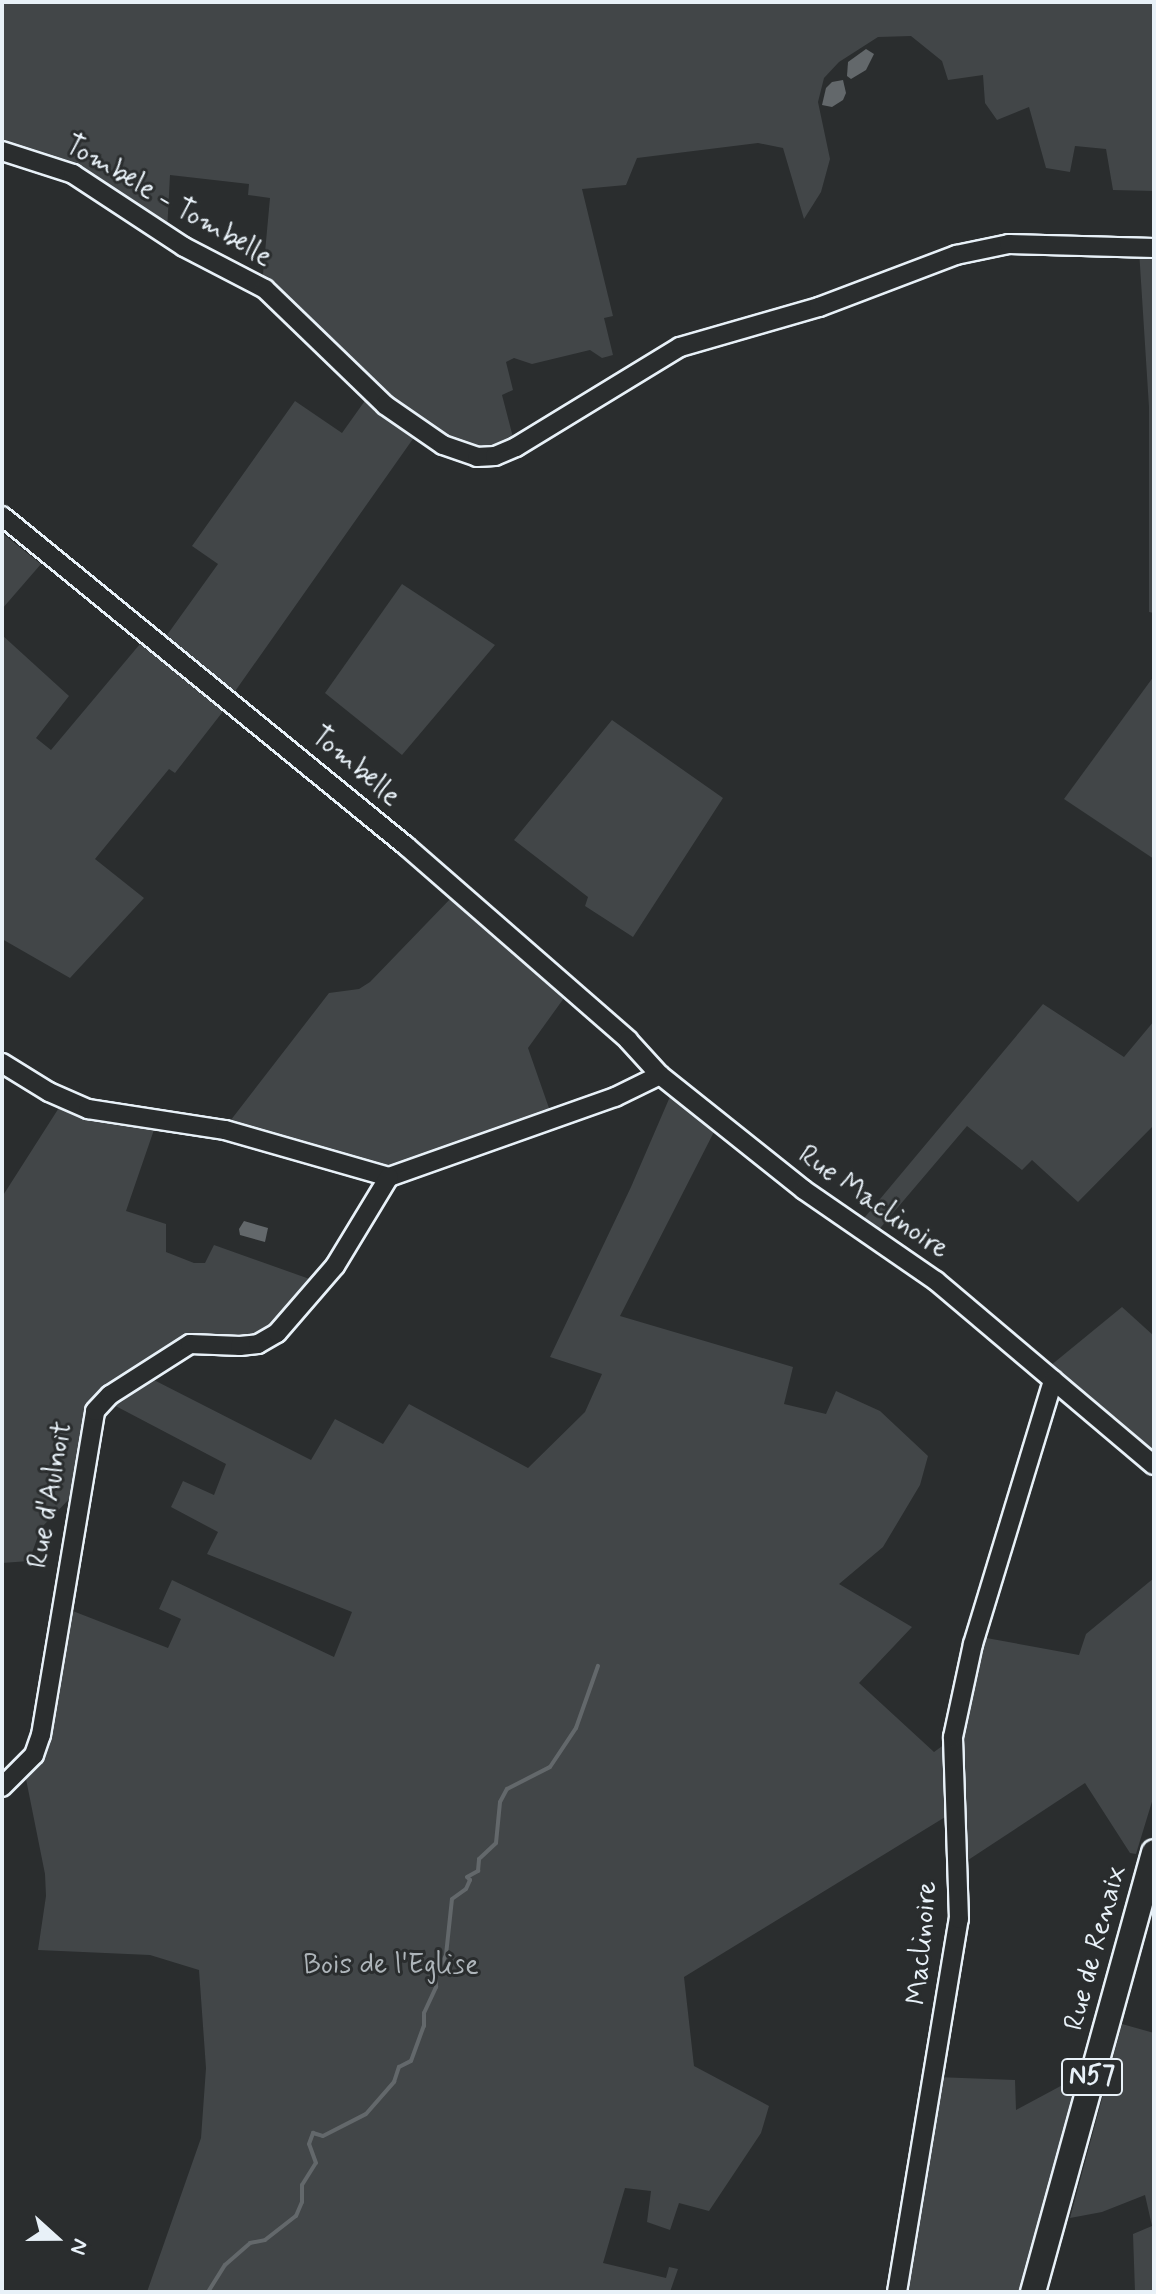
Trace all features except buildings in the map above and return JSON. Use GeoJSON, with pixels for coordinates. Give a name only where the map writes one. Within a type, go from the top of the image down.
{"type":"FeatureCollection","features":[{"type":"Feature","properties":{"kind":"main road","name":"Rue de Renaix"},"geometry":{"type":"LineString","coordinates":[[1033,2292],[1154,1852]]}},
{"type":"Feature","properties":{"kind":"street","name":"Tombele - Tombelle"},"geometry":{"type":"LineString","coordinates":[[2,151],[44,162],[73,174],[190,251],[255,283],[348,373],[401,418],[455,450],[487,457],[506,452],[552,428],[680,347],[811,309],[956,255],[1009,244],[1154,248]]}},
{"type":"Feature","properties":{"kind":"street","name":"Tombelle"},"geometry":{"type":"LineString","coordinates":[[2,516],[406,846],[628,1040],[660,1075]]}},
{"type":"Feature","properties":{"kind":"street"},"geometry":{"type":"LineString","coordinates":[[2,1063],[49,1092],[88,1109],[242,1133],[389,1177],[615,1097],[660,1075]]}},
{"type":"Feature","properties":{"kind":"street","name":"Rue Maclinoire"},"geometry":{"type":"LineString","coordinates":[[660,1075],[804,1190],[936,1281],[1154,1465]]}},
{"type":"Feature","properties":{"kind":"street","name":"Rue d'Aulnoit"},"geometry":{"type":"LineString","coordinates":[[2,1787],[34,1755],[41,1735],[93,1417],[100,1404],[190,1344],[258,1344],[277,1333],[335,1266],[389,1177]]}},
{"type":"Feature","properties":{"kind":"street","name":"Maclinoire"},"geometry":{"type":"LineString","coordinates":[[897,2292],[959,1919],[953,1737],[986,1600],[1053,1380]]}},
{"type":"Feature","properties":{"kind":"green space"},"geometry":{"type":"Polygon","coordinates":[[[2,2],[1154,2],[1154,191],[1113,190],[1106,149],[1075,146],[1070,172],[1046,168],[1029,107],[997,120],[985,103],[983,75],[948,80],[942,61],[911,36],[878,37],[839,62],[824,78],[818,102],[830,159],[821,192],[804,219],[783,148],[758,143],[637,158],[626,185],[582,189],[613,316],[604,318],[613,355],[602,358],[590,350],[532,364],[514,358],[506,362],[513,390],[502,395],[515,445],[484,455],[411,422],[262,285],[270,198],[248,195],[249,184],[170,175],[167,232],[2,147],[2,2]]]}},
{"type":"Feature","properties":{"kind":"green space"},"geometry":{"type":"Polygon","coordinates":[[[1139,250],[1154,251],[1154,613],[1149,612],[1149,407],[1139,250]]]}},
{"type":"Feature","properties":{"kind":"green space"},"geometry":{"type":"Polygon","coordinates":[[[369,395],[415,436],[231,697],[162,642],[218,564],[192,546],[295,401],[342,433],[369,395]]]}},
{"type":"Feature","properties":{"kind":"green space"},"geometry":{"type":"Polygon","coordinates":[[[2,533],[41,564],[2,609],[2,533]]]}},
{"type":"Feature","properties":{"kind":"green space"},"geometry":{"type":"Polygon","coordinates":[[[402,584],[495,645],[402,755],[325,693],[402,584]]]}},
{"type":"Feature","properties":{"kind":"green space"},"geometry":{"type":"Polygon","coordinates":[[[2,635],[69,696],[36,738],[51,750],[145,638],[156,646],[152,652],[222,708],[228,705],[175,773],[169,769],[95,859],[144,898],[70,978],[2,939],[2,635]]]}},
{"type":"Feature","properties":{"kind":"green space"},"geometry":{"type":"Polygon","coordinates":[[[1154,676],[1154,859],[1064,799],[1154,676]]]}},
{"type":"Feature","properties":{"kind":"green space"},"geometry":{"type":"Polygon","coordinates":[[[612,720],[723,798],[633,937],[585,906],[588,897],[514,840],[612,720]]]}},
{"type":"Feature","properties":{"kind":"green space"},"geometry":{"type":"Polygon","coordinates":[[[453,896],[564,998],[528,1048],[550,1111],[411,1163],[388,1167],[227,1125],[329,993],[359,989],[370,982],[453,896]]]}},
{"type":"Feature","properties":{"kind":"green space"},"geometry":{"type":"Polygon","coordinates":[[[1043,1004],[1124,1057],[1154,1021],[1154,1125],[1078,1202],[1032,1160],[1022,1170],[967,1126],[876,1233],[860,1223],[1043,1004]]]}},
{"type":"Feature","properties":{"kind":"green space","name":"Bois de l'Eglise"},"geometry":{"type":"Polygon","coordinates":[[[672,1092],[717,1126],[620,1316],[793,1367],[784,1404],[826,1414],[836,1391],[880,1411],[928,1456],[920,1485],[883,1547],[839,1584],[912,1627],[859,1683],[934,1752],[952,1739],[955,1811],[684,1977],[694,2066],[769,2106],[761,2133],[709,2211],[679,2203],[670,2230],[647,2222],[651,2191],[625,2188],[603,2263],[666,2278],[669,2267],[678,2269],[670,2292],[147,2292],[201,2138],[206,2068],[199,1970],[150,1955],[38,1950],[46,1896],[45,1874],[24,1769],[65,1608],[168,1648],[181,1619],[159,1609],[172,1580],[334,1657],[352,1612],[207,1554],[218,1532],[171,1507],[183,1481],[214,1495],[226,1464],[108,1402],[148,1377],[311,1460],[335,1419],[383,1444],[409,1404],[528,1468],[585,1412],[602,1374],[550,1357],[631,1187],[672,1092]]]}},
{"type":"Feature","properties":{"kind":"green space"},"geometry":{"type":"Polygon","coordinates":[[[62,1103],[157,1121],[126,1211],[166,1224],[166,1252],[194,1263],[205,1263],[214,1245],[318,1282],[259,1338],[183,1340],[117,1381],[92,1402],[78,1490],[41,1528],[29,1561],[2,1563],[2,1197],[62,1103]]]}},
{"type":"Feature","properties":{"kind":"green space"},"geometry":{"type":"Polygon","coordinates":[[[1122,1307],[1154,1336],[1154,1450],[1050,1366],[1122,1307]]]}},
{"type":"Feature","properties":{"kind":"green space"},"geometry":{"type":"Polygon","coordinates":[[[1154,1578],[1154,1795],[1136,1854],[1130,1853],[1085,1783],[959,1866],[957,1741],[981,1637],[1079,1655],[1086,1634],[1154,1578]]]}},
{"type":"Feature","properties":{"kind":"green space"},"geometry":{"type":"Polygon","coordinates":[[[1122,2024],[1154,2033],[1154,2292],[1135,2292],[1133,2234],[1152,2226],[1145,2195],[1102,2212],[1070,2218],[1122,2024]]]}},
{"type":"Feature","properties":{"kind":"green space"},"geometry":{"type":"Polygon","coordinates":[[[1083,2074],[1024,2292],[899,2292],[936,2077],[1015,2080],[1016,2110],[1083,2074]]]}},
{"type":"Feature","properties":{"kind":"shaded area"},"geometry":{"type":"Polygon","coordinates":[[[866,49],[874,54],[866,70],[851,79],[847,76],[848,62],[866,49]]]}},
{"type":"Feature","properties":{"kind":"shaded area"},"geometry":{"type":"Polygon","coordinates":[[[843,80],[846,93],[843,100],[832,107],[822,105],[826,88],[832,82],[843,80]]]}},
{"type":"Feature","properties":{"kind":"shaded area"},"geometry":{"type":"Polygon","coordinates":[[[244,1221],[268,1228],[265,1242],[240,1235],[239,1229],[244,1221]]]}},
{"type":"Feature","properties":{"kind":"waterway"},"geometry":{"type":"LineString","coordinates":[[208,2292],[225,2265],[250,2243],[265,2240],[296,2216],[302,2202],[302,2185],[316,2163],[309,2144],[313,2133],[323,2136],[366,2114],[394,2082],[399,2067],[411,2061],[424,2026],[424,2013],[436,1987],[436,1974],[446,1955],[452,1899],[466,1889],[470,1880],[467,1877],[478,1871],[479,1859],[496,1843],[500,1802],[507,1789],[550,1767],[576,1728],[598,1666]]}}]}
